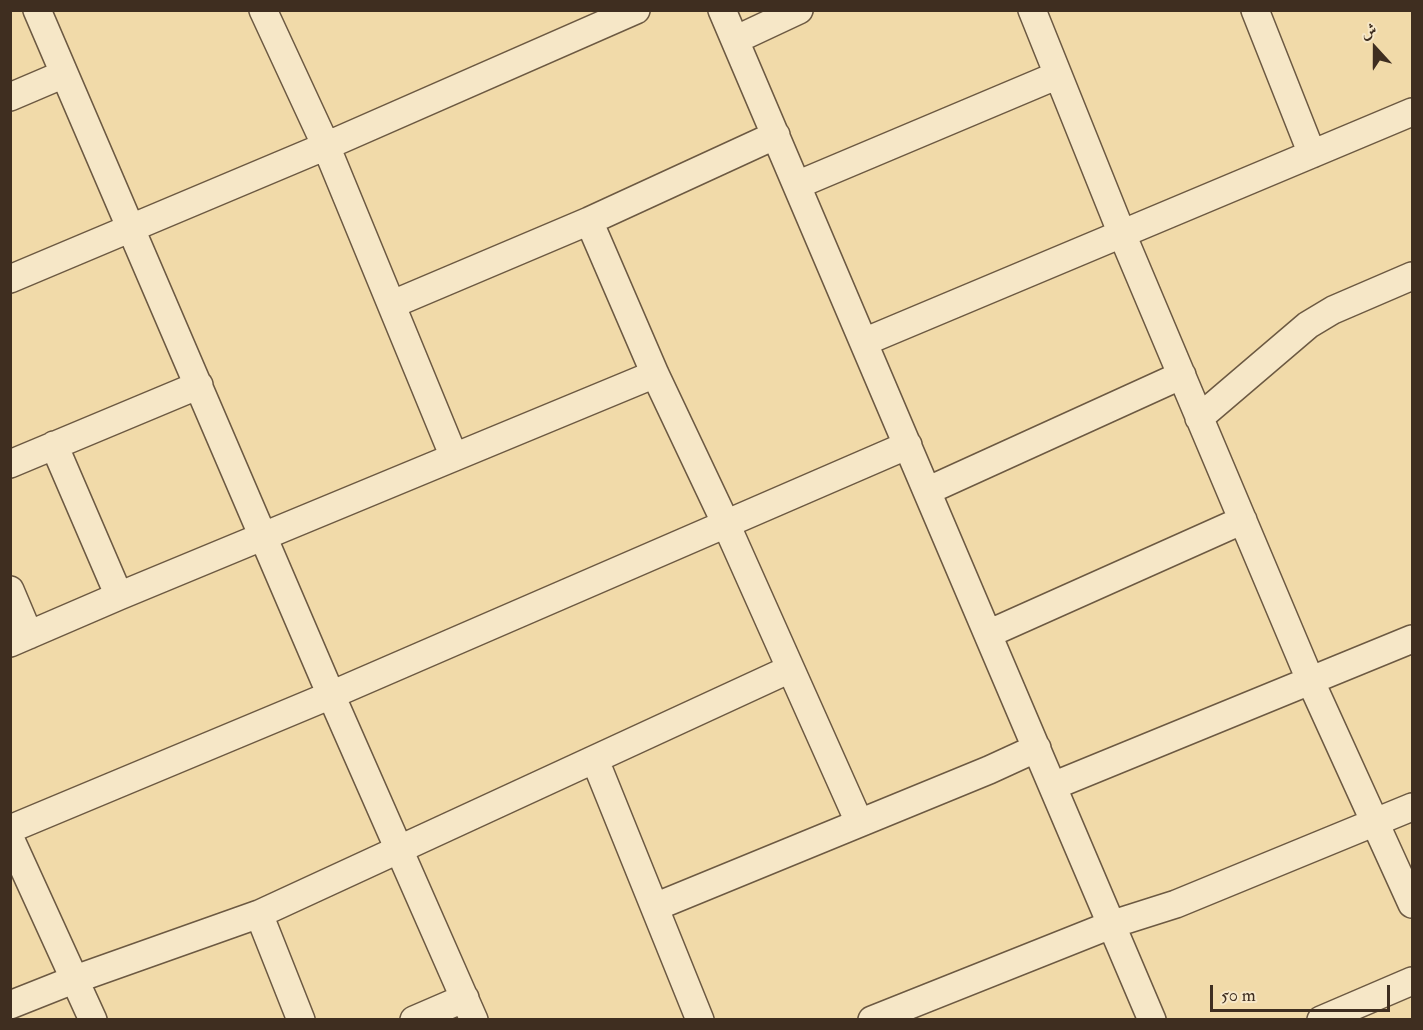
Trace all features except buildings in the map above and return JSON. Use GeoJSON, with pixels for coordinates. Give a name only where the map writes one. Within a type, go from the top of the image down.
{"type":"FeatureCollection","features":[{"type":"Feature","properties":{"kind":"street"},"geometry":{"type":"LineString","coordinates":[[37,10],[331,695],[469,1009],[414,1020]]}},
{"type":"Feature","properties":{"kind":"street"},"geometry":{"type":"LineString","coordinates":[[263,10],[326,146],[454,456]]}},
{"type":"Feature","properties":{"kind":"street"},"geometry":{"type":"LineString","coordinates":[[10,279],[326,146],[636,10]]}},
{"type":"Feature","properties":{"kind":"street"},"geometry":{"type":"LineString","coordinates":[[722,10],[1152,1020]]}},
{"type":"Feature","properties":{"kind":"street"},"geometry":{"type":"LineString","coordinates":[[735,40],[799,10]]}},
{"type":"Feature","properties":{"kind":"street"},"geometry":{"type":"LineString","coordinates":[[1032,10],[1122,234],[1311,682],[1413,904]]}},
{"type":"Feature","properties":{"kind":"street"},"geometry":{"type":"LineString","coordinates":[[1255,10],[1312,154]]}},
{"type":"Feature","properties":{"kind":"street"},"geometry":{"type":"LineString","coordinates":[[10,97],[64,74]]}},
{"type":"Feature","properties":{"kind":"street"},"geometry":{"type":"LineString","coordinates":[[797,185],[1058,75]]}},
{"type":"Feature","properties":{"kind":"street"},"geometry":{"type":"LineString","coordinates":[[864,342],[1413,112]]}},
{"type":"Feature","properties":{"kind":"street"},"geometry":{"type":"LineString","coordinates":[[393,304],[589,221],[776,135]]}},
{"type":"Feature","properties":{"kind":"street"},"geometry":{"type":"LineString","coordinates":[[589,221],[859,822]]}},
{"type":"Feature","properties":{"kind":"street"},"geometry":{"type":"LineString","coordinates":[[1200,418],[1308,325],[1333,310],[1412,279]]}},
{"type":"Feature","properties":{"kind":"street"},"geometry":{"type":"LineString","coordinates":[[10,590],[20,639],[454,456],[656,374]]}},
{"type":"Feature","properties":{"kind":"street"},"geometry":{"type":"LineString","coordinates":[[927,491],[1182,375]]}},
{"type":"Feature","properties":{"kind":"street"},"geometry":{"type":"LineString","coordinates":[[10,464],[199,385]]}},
{"type":"Feature","properties":{"kind":"street"},"geometry":{"type":"LineString","coordinates":[[54,445],[119,596]]}},
{"type":"Feature","properties":{"kind":"street"},"geometry":{"type":"LineString","coordinates":[[10,829],[331,695],[908,445]]}},
{"type":"Feature","properties":{"kind":"street"},"geometry":{"type":"LineString","coordinates":[[988,634],[1243,520]]}},
{"type":"Feature","properties":{"kind":"street"},"geometry":{"type":"LineString","coordinates":[[1053,786],[1413,639]]}},
{"type":"Feature","properties":{"kind":"street"},"geometry":{"type":"LineString","coordinates":[[10,1005],[73,980],[259,914],[790,669]]}},
{"type":"Feature","properties":{"kind":"street"},"geometry":{"type":"LineString","coordinates":[[655,907],[989,770],[1037,748]]}},
{"type":"Feature","properties":{"kind":"street"},"geometry":{"type":"LineString","coordinates":[[595,760],[700,1020]]}},
{"type":"Feature","properties":{"kind":"street"},"geometry":{"type":"LineString","coordinates":[[872,1020],[1113,924],[1176,904],[1413,807]]}},
{"type":"Feature","properties":{"kind":"street"},"geometry":{"type":"LineString","coordinates":[[10,838],[93,1020]]}},
{"type":"Feature","properties":{"kind":"street"},"geometry":{"type":"LineString","coordinates":[[259,914],[301,1020]]}},
{"type":"Feature","properties":{"kind":"street"},"geometry":{"type":"LineString","coordinates":[[1321,1020],[1413,981]]}}]}
